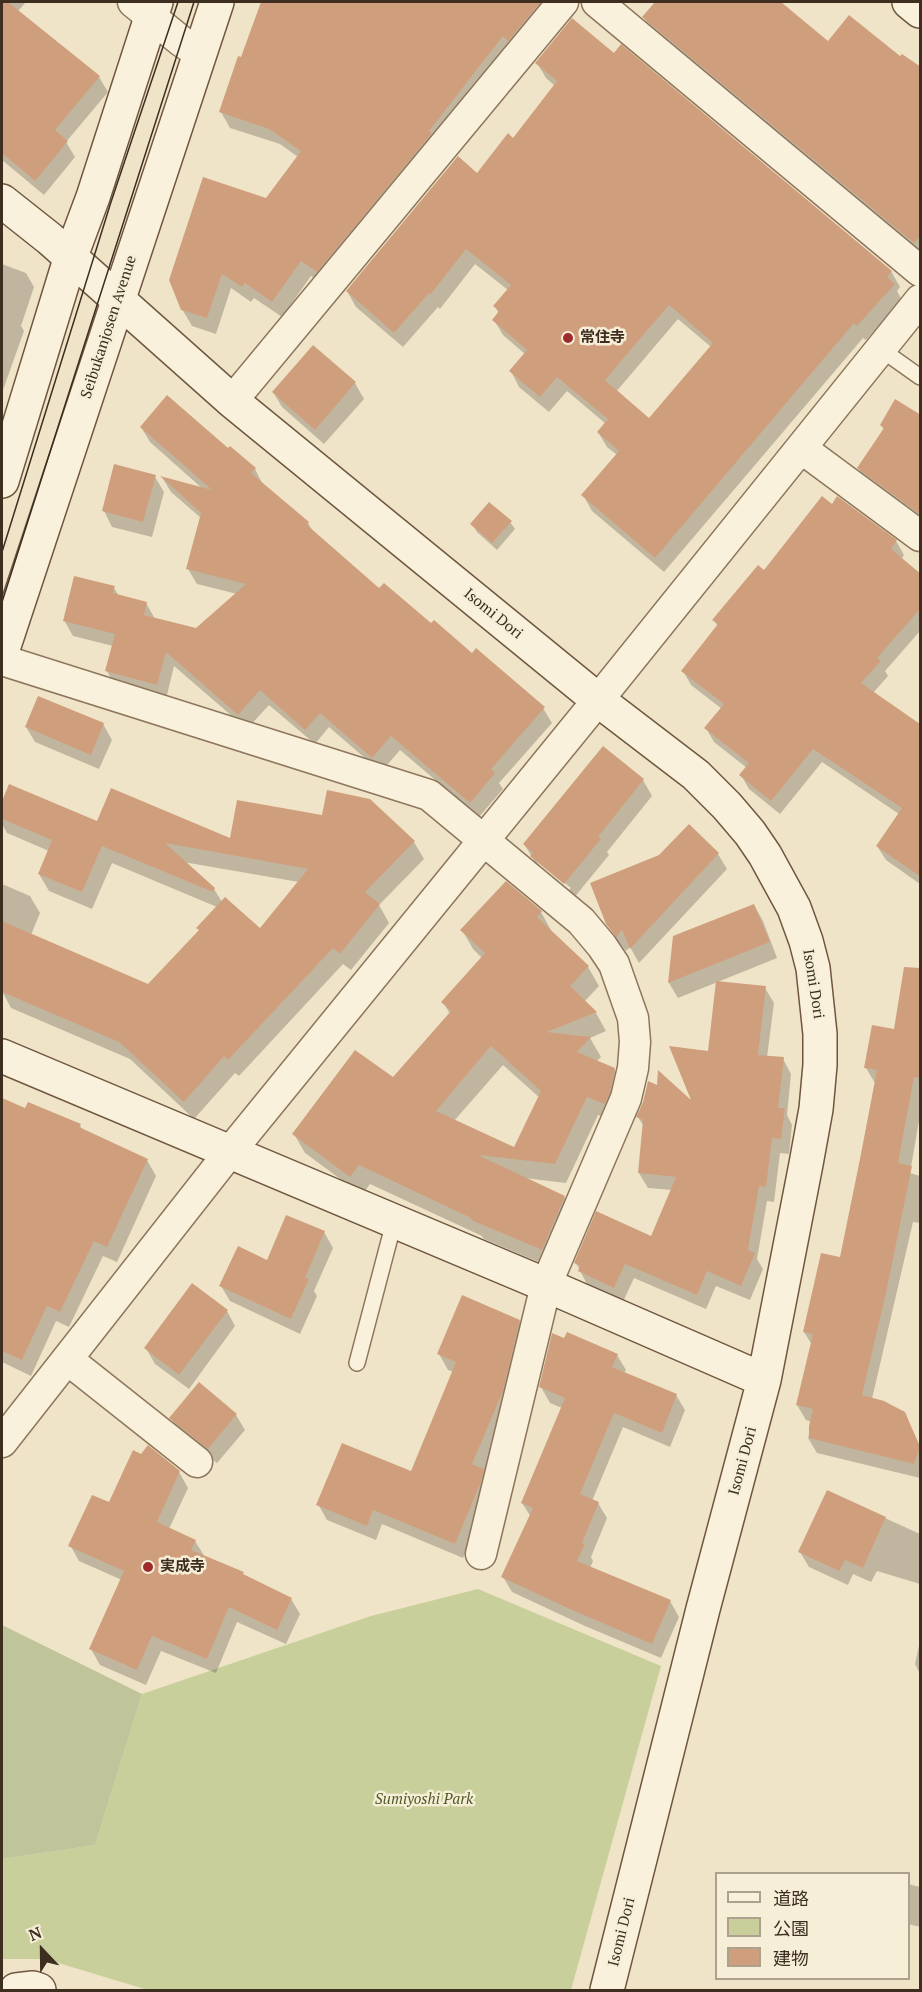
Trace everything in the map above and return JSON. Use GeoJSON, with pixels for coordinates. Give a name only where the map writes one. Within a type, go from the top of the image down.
{"type":"FeatureCollection","features":[{"type":"Feature","properties":{"kind":"street","name":"Seibukanjosen Avenue"},"geometry":{"type":"LineString","coordinates":[[2,652],[217,2]]}},
{"type":"Feature","properties":{"kind":"street"},"geometry":{"type":"LineString","coordinates":[[232,401],[563,2]]}},
{"type":"Feature","properties":{"kind":"street"},"geometry":{"type":"LineString","coordinates":[[597,2],[921,271]]}},
{"type":"Feature","properties":{"kind":"street"},"geometry":{"type":"LineString","coordinates":[[909,2],[921,11]]}},
{"type":"Feature","properties":{"kind":"street"},"geometry":{"type":"LineString","coordinates":[[2,481],[80,265],[93,197],[147,7],[200,54]]}},
{"type":"Feature","properties":{"kind":"street","name":"Isomi Dori"},"geometry":{"type":"LineString","coordinates":[[2,201],[50,238],[232,401],[598,700],[696,775],[750,833],[777,874],[794,908],[813,968],[820,1034],[816,1108],[764,1380],[703,1609],[608,1990]]}},
{"type":"Feature","properties":{"kind":"street"},"geometry":{"type":"LineString","coordinates":[[2,1442],[229,1153],[921,300]]}},
{"type":"Feature","properties":{"kind":"street"},"geometry":{"type":"LineString","coordinates":[[801,448],[921,536]]}},
{"type":"Feature","properties":{"kind":"street"},"geometry":{"type":"LineString","coordinates":[[2,660],[429,795],[581,921],[614,964],[633,1018],[635,1042],[633,1068],[626,1098],[546,1285],[481,1554]]}},
{"type":"Feature","properties":{"kind":"street"},"geometry":{"type":"LineString","coordinates":[[2,1056],[546,1285],[764,1380]]}},
{"type":"Feature","properties":{"kind":"street"},"geometry":{"type":"LineString","coordinates":[[67,1359],[197,1462]]}},
{"type":"Feature","properties":{"kind":"street"},"geometry":{"type":"LineString","coordinates":[[16,1990],[39,1990]]}},
{"type":"Feature","properties":{"kind":"lane"},"geometry":{"type":"LineString","coordinates":[[882,350],[921,377]]}},
{"type":"Feature","properties":{"kind":"lane"},"geometry":{"type":"LineString","coordinates":[[357,1363],[394,1222]]}},
{"type":"Feature","properties":{"kind":"green space","name":"Sumiyoshi Park"},"geometry":{"type":"Polygon","coordinates":[[[478,1589],[661,1666],[571,1990],[148,1990],[45,1959],[2,1959],[2,1859],[95,1845],[142,1694],[371,1616],[478,1589]]]}},
{"type":"Feature","properties":{"kind":"green space"},"geometry":{"type":"Polygon","coordinates":[[[2,1625],[142,1694],[95,1845],[2,1859],[2,1625]]]}},
{"type":"Feature","properties":{"kind":"building"},"geometry":{"type":"Polygon","coordinates":[[[2,2],[8,2],[100,76],[55,130],[68,141],[35,181],[2,153],[2,2]]]}},
{"type":"Feature","properties":{"kind":"building"},"geometry":{"type":"Polygon","coordinates":[[[261,2],[541,2],[508,41],[503,36],[429,131],[432,133],[317,272],[301,261],[272,302],[245,283],[242,287],[222,274],[207,318],[181,310],[169,280],[203,177],[266,198],[301,151],[269,129],[219,112],[238,56],[241,57],[261,2]]]}},
{"type":"Feature","properties":{"kind":"building"},"geometry":{"type":"Polygon","coordinates":[[[655,2],[781,2],[828,41],[849,15],[900,56],[902,54],[921,67],[921,235],[914,243],[642,17],[655,2]]]}},
{"type":"Feature","properties":{"kind":"building"},"geometry":{"type":"Polygon","coordinates":[[[572,18],[614,53],[621,44],[892,271],[887,277],[895,284],[857,326],[854,323],[655,558],[581,495],[619,451],[597,432],[608,419],[557,377],[540,397],[509,371],[527,350],[492,320],[499,311],[493,306],[511,285],[466,249],[431,294],[429,293],[394,333],[346,291],[458,156],[477,173],[508,133],[513,138],[557,81],[535,63],[572,18]],[[669,305],[605,380],[649,418],[713,343],[669,305]]]}},
{"type":"Feature","properties":{"kind":"building"},"geometry":{"type":"Polygon","coordinates":[[[313,345],[356,382],[315,430],[272,392],[313,345]]]}},
{"type":"Feature","properties":{"kind":"building"},"geometry":{"type":"Polygon","coordinates":[[[167,395],[228,448],[230,446],[256,468],[251,473],[309,522],[307,525],[379,588],[384,583],[431,623],[434,620],[472,653],[476,648],[545,707],[491,769],[495,773],[470,803],[391,736],[372,758],[320,713],[305,730],[260,690],[238,715],[166,652],[157,685],[105,671],[115,634],[63,621],[74,576],[115,586],[113,593],[147,602],[144,615],[196,628],[246,584],[186,569],[201,513],[160,476],[212,490],[140,427],[167,395]]]}},
{"type":"Feature","properties":{"kind":"building"},"geometry":{"type":"Polygon","coordinates":[[[895,399],[921,415],[921,510],[918,513],[857,468],[884,428],[880,425],[895,399]]]}},
{"type":"Feature","properties":{"kind":"building"},"geometry":{"type":"Polygon","coordinates":[[[114,464],[156,475],[143,522],[102,511],[114,464]]]}},
{"type":"Feature","properties":{"kind":"building"},"geometry":{"type":"Polygon","coordinates":[[[822,496],[832,504],[837,496],[897,540],[891,549],[921,574],[921,608],[877,658],[881,661],[861,683],[920,724],[921,877],[876,846],[902,808],[813,749],[771,801],[739,775],[749,763],[704,728],[724,704],[681,671],[718,624],[712,620],[758,565],[764,570],[822,496]]]}},
{"type":"Feature","properties":{"kind":"building"},"geometry":{"type":"Polygon","coordinates":[[[489,502],[512,521],[492,543],[470,524],[489,502]]]}},
{"type":"Feature","properties":{"kind":"building"},"geometry":{"type":"Polygon","coordinates":[[[38,696],[104,723],[91,755],[25,727],[38,696]]]}},
{"type":"Feature","properties":{"kind":"building"},"geometry":{"type":"Polygon","coordinates":[[[603,746],[644,779],[598,837],[601,839],[564,884],[530,856],[533,853],[523,844],[603,746]]]}},
{"type":"Feature","properties":{"kind":"building"},"geometry":{"type":"Polygon","coordinates":[[[9,784],[97,821],[111,788],[230,838],[237,800],[322,815],[327,790],[370,799],[415,841],[365,892],[380,904],[340,954],[333,948],[228,1060],[224,1056],[184,1102],[119,1042],[2,992],[2,921],[148,984],[199,930],[196,928],[225,897],[260,928],[308,869],[165,843],[215,888],[213,892],[102,846],[82,892],[38,874],[52,840],[2,819],[2,801],[9,784]]]}},
{"type":"Feature","properties":{"kind":"building"},"geometry":{"type":"Polygon","coordinates":[[[689,824],[719,853],[630,949],[622,930],[616,937],[606,924],[590,883],[659,855],[689,824]]]}},
{"type":"Feature","properties":{"kind":"building"},"geometry":{"type":"Polygon","coordinates":[[[506,881],[542,911],[537,917],[589,966],[570,986],[597,1012],[547,1032],[591,1037],[577,1052],[615,1068],[610,1093],[605,1104],[587,1097],[555,1164],[478,1155],[565,1196],[542,1250],[471,1220],[359,1165],[350,1177],[292,1134],[355,1050],[393,1077],[451,1011],[441,1002],[485,953],[460,930],[506,881]],[[491,1046],[436,1111],[514,1147],[541,1091],[491,1046]]]}},
{"type":"Feature","properties":{"kind":"building"},"geometry":{"type":"Polygon","coordinates":[[[754,904],[770,942],[668,983],[673,936],[754,904]]]}},
{"type":"Feature","properties":{"kind":"building"},"geometry":{"type":"Polygon","coordinates":[[[904,967],[921,968],[921,1078],[914,1077],[898,1163],[912,1166],[862,1395],[884,1401],[905,1412],[920,1447],[914,1464],[809,1438],[813,1409],[796,1405],[813,1334],[803,1332],[821,1253],[840,1257],[861,1154],[877,1070],[864,1068],[872,1025],[894,1029],[904,967]]]}},
{"type":"Feature","properties":{"kind":"building"},"geometry":{"type":"Polygon","coordinates":[[[716,981],[766,986],[758,1055],[784,1057],[778,1108],[785,1108],[781,1139],[772,1138],[766,1187],[759,1186],[748,1250],[755,1253],[741,1286],[707,1271],[697,1295],[625,1264],[614,1288],[578,1271],[580,1266],[574,1263],[596,1211],[651,1236],[676,1177],[638,1173],[643,1120],[636,1117],[643,1102],[648,1081],[657,1085],[658,1070],[691,1100],[669,1046],[708,1051],[716,981]]]}},
{"type":"Feature","properties":{"kind":"building"},"geometry":{"type":"Polygon","coordinates":[[[2,1098],[25,1108],[28,1102],[81,1124],[79,1127],[148,1159],[107,1247],[94,1241],[60,1312],[47,1306],[22,1360],[2,1351],[2,1098]]]}},
{"type":"Feature","properties":{"kind":"building"},"geometry":{"type":"Polygon","coordinates":[[[286,1215],[325,1231],[305,1278],[309,1279],[291,1319],[219,1286],[238,1246],[267,1260],[286,1215]]]}},
{"type":"Feature","properties":{"kind":"building"},"geometry":{"type":"Polygon","coordinates":[[[192,1283],[228,1310],[179,1375],[144,1348],[192,1283]]]}},
{"type":"Feature","properties":{"kind":"building"},"geometry":{"type":"Polygon","coordinates":[[[462,1295],[520,1320],[503,1391],[472,1464],[484,1469],[481,1482],[455,1544],[373,1510],[367,1526],[316,1505],[342,1443],[411,1471],[456,1362],[437,1354],[462,1295]]]}},
{"type":"Feature","properties":{"kind":"building"},"geometry":{"type":"Polygon","coordinates":[[[567,1332],[618,1354],[612,1367],[677,1394],[662,1433],[614,1413],[580,1494],[599,1502],[577,1561],[671,1600],[652,1644],[501,1577],[533,1508],[521,1503],[565,1398],[539,1387],[552,1333],[564,1338],[567,1332]]]}},
{"type":"Feature","properties":{"kind":"building"},"geometry":{"type":"Polygon","coordinates":[[[199,1382],[237,1414],[208,1449],[169,1418],[199,1382]]]}},
{"type":"Feature","properties":{"kind":"building"},"geometry":{"type":"Polygon","coordinates":[[[148,1445],[180,1471],[157,1522],[196,1540],[191,1550],[244,1572],[243,1574],[292,1598],[277,1630],[229,1607],[207,1659],[152,1636],[137,1670],[89,1649],[124,1571],[68,1546],[92,1495],[109,1502],[133,1450],[141,1454],[148,1445]]]}},
{"type":"Feature","properties":{"kind":"building"},"geometry":{"type":"Polygon","coordinates":[[[827,1490],[886,1517],[863,1568],[845,1560],[839,1571],[798,1552],[827,1490]]]}},
{"type":"Feature","properties":{"kind":"tram line"},"geometry":{"type":"LineString","coordinates":[[2,552],[111,202],[178,2]]}},
{"type":"Feature","properties":{"kind":"tram line"},"geometry":{"type":"LineString","coordinates":[[2,602],[194,2]]}},
{"type":"Feature","properties":{"kind":"place","name":"常住寺"},"geometry":{"type":"Point","coordinates":[568,338]}},
{"type":"Feature","properties":{"kind":"place","name":"実成寺"},"geometry":{"type":"Point","coordinates":[148,1567]}}]}
